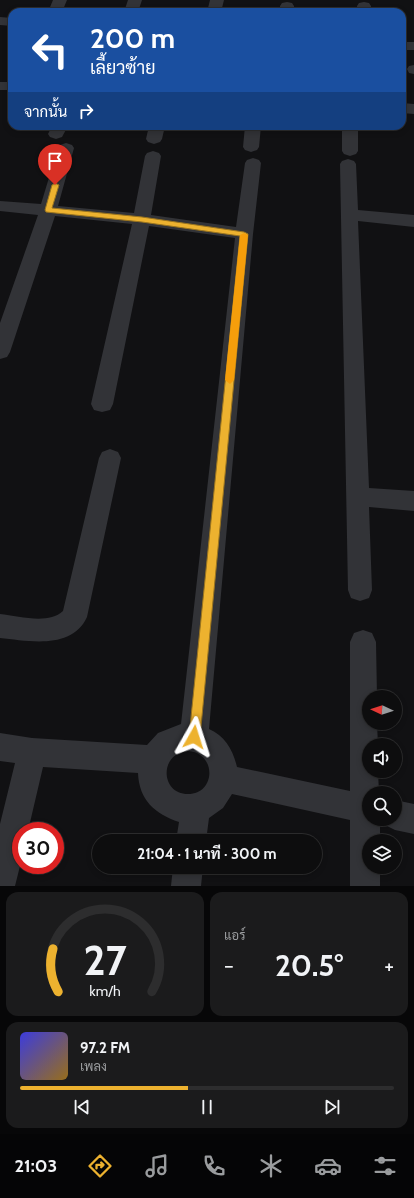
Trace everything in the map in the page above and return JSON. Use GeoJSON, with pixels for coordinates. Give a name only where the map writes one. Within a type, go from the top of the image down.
{"type":"FeatureCollection","features":[{"type":"Feature","properties":{"kind":"street"},"geometry":{"type":"LineString","coordinates":[[194,737],[252,155],[253,130]]}},
{"type":"Feature","properties":{"kind":"street"},"geometry":{"type":"LineString","coordinates":[[350,130],[349,215],[359,497],[360,590]]}},
{"type":"Feature","properties":{"kind":"street"},"geometry":{"type":"LineString","coordinates":[[0,352],[48,210],[61,136]]}},
{"type":"Feature","properties":{"kind":"street"},"geometry":{"type":"LineString","coordinates":[[102,404],[142,219],[154,140]]}},
{"type":"Feature","properties":{"kind":"street"},"geometry":{"type":"LineString","coordinates":[[0,206],[142,219],[244,234]]}},
{"type":"Feature","properties":{"kind":"street"},"geometry":{"type":"LineString","coordinates":[[349,215],[414,221]]}},
{"type":"Feature","properties":{"kind":"street"},"geometry":{"type":"LineString","coordinates":[[0,626],[48,629],[60,628],[69,623],[74,617],[110,458]]}},
{"type":"Feature","properties":{"kind":"street"},"geometry":{"type":"LineString","coordinates":[[359,497],[414,501]]}},
{"type":"Feature","properties":{"kind":"street"},"geometry":{"type":"LineString","coordinates":[[364,642],[367,786]]}},
{"type":"Feature","properties":{"kind":"street"},"geometry":{"type":"LineString","coordinates":[[182,737],[194,737],[204,740],[213,746],[219,756],[223,778],[213,798],[205,804],[195,808],[182,809],[170,805],[161,796],[154,785],[153,772],[155,760],[161,749],[171,741],[182,737]]}},
{"type":"Feature","properties":{"kind":"street"},"geometry":{"type":"LineString","coordinates":[[0,747],[32,752],[155,760]]}},
{"type":"Feature","properties":{"kind":"street"},"geometry":{"type":"LineString","coordinates":[[0,886],[32,752]]}},
{"type":"Feature","properties":{"kind":"street"},"geometry":{"type":"LineString","coordinates":[[223,778],[362,809]]}},
{"type":"Feature","properties":{"kind":"street"},"geometry":{"type":"LineString","coordinates":[[192,834],[195,808]]}},
{"type":"Feature","properties":{"kind":"street"},"geometry":{"type":"LineString","coordinates":[[402,816],[414,819]]}},
{"type":"Feature","properties":{"kind":"street"},"geometry":{"type":"LineString","coordinates":[[365,886],[367,826]]}},
{"type":"Feature","properties":{"kind":"street"},"geometry":{"type":"LineString","coordinates":[[186,886],[187,874]]}},
{"type":"Feature","properties":{"kind":"slow traffic"},"geometry":{"type":"LineString","coordinates":[[230,380],[244,235]]}},
{"type":"Feature","properties":{"kind":"route"},"geometry":{"type":"LineString","coordinates":[[55,185],[48,210],[142,219],[244,234],[194,737]]}}]}
